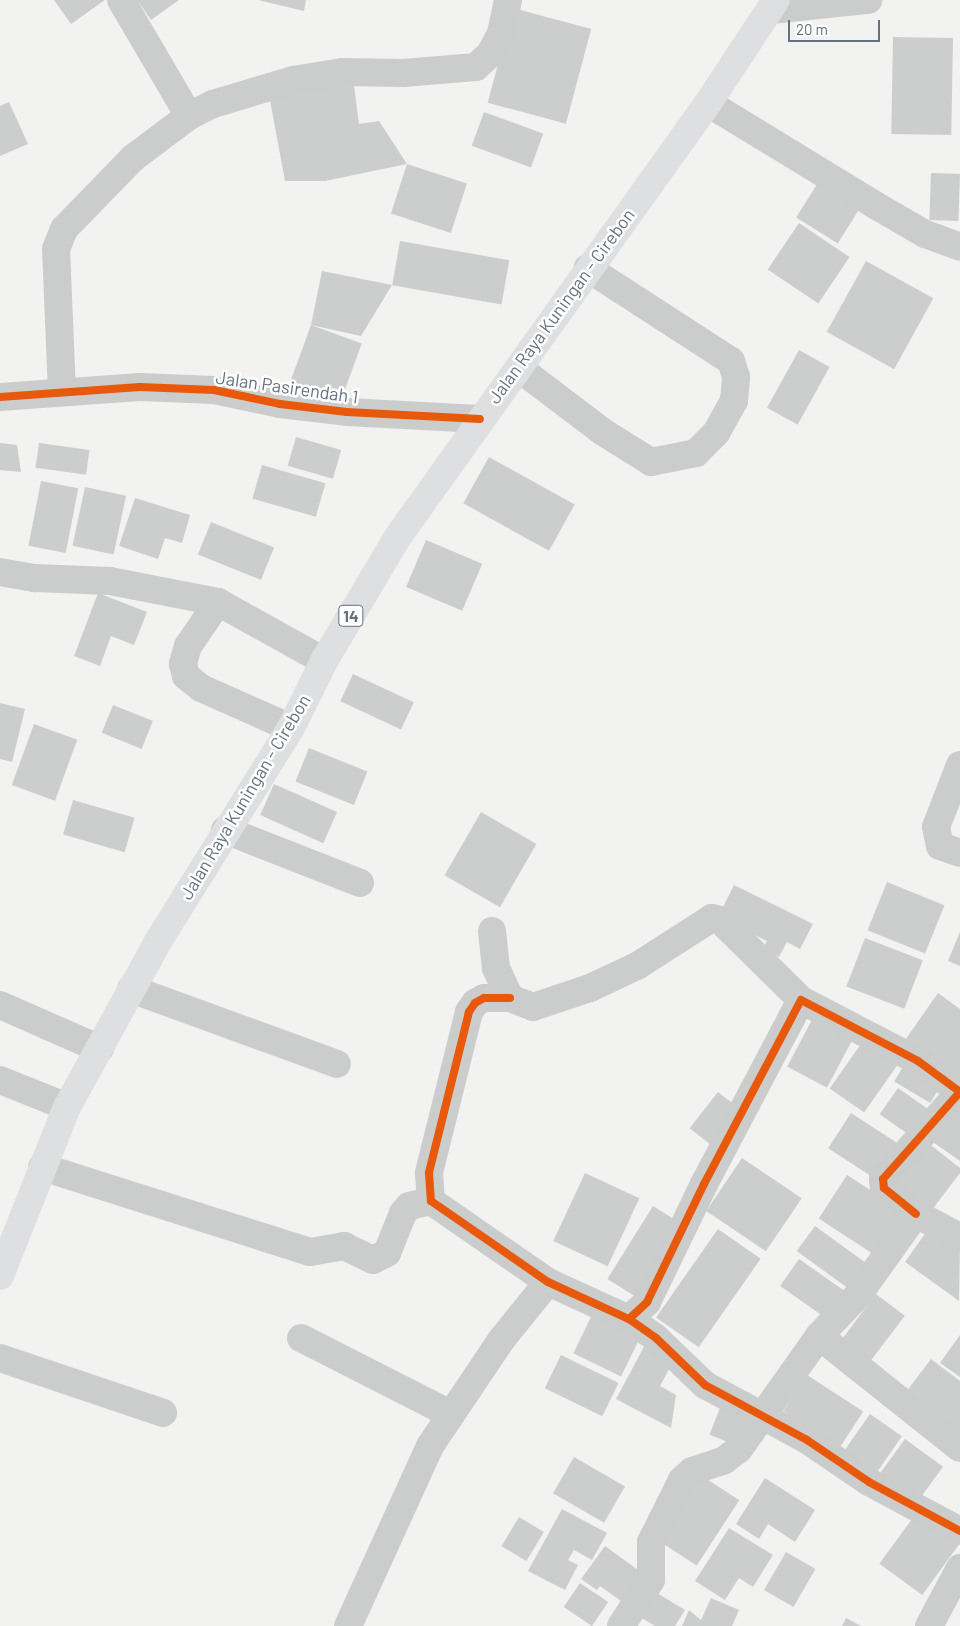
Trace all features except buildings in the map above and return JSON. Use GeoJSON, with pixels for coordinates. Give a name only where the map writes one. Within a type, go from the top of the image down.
{"type":"FeatureCollection","features":[{"type":"Feature","properties":{"kind":"highway","name":"Jalan Raya Kuningan - Cirebon"},"geometry":{"type":"LineString","coordinates":[[0,1276],[67,1108],[100,1050],[131,989],[225,830],[291,728],[324,661],[397,538],[480,419],[520,369],[587,268],[708,103],[774,5]]}},
{"type":"Feature","properties":{"kind":"street"},"geometry":{"type":"LineString","coordinates":[[121,0],[189,116]]}},
{"type":"Feature","properties":{"kind":"street"},"geometry":{"type":"LineString","coordinates":[[62,392],[56,249],[64,229],[133,158],[189,116],[213,104],[293,80],[343,72],[402,73],[476,67],[490,54],[501,33],[508,0]]}},
{"type":"Feature","properties":{"kind":"street"},"geometry":{"type":"LineString","coordinates":[[774,5],[868,0]]}},
{"type":"Feature","properties":{"kind":"street"},"geometry":{"type":"LineString","coordinates":[[708,103],[925,234],[960,247]]}},
{"type":"Feature","properties":{"kind":"street"},"geometry":{"type":"LineString","coordinates":[[520,369],[603,432],[651,462],[696,454],[716,433],[734,400],[736,377],[731,361],[587,268]]}},
{"type":"Feature","properties":{"kind":"street","name":"Jalan Pasirendah 1"},"geometry":{"type":"LineString","coordinates":[[0,397],[140,387],[214,390],[280,404],[346,412],[480,419]]}},
{"type":"Feature","properties":{"kind":"street"},"geometry":{"type":"LineString","coordinates":[[0,572],[35,578],[110,581],[218,602],[324,661]]}},
{"type":"Feature","properties":{"kind":"street"},"geometry":{"type":"LineString","coordinates":[[218,602],[188,646],[183,664],[186,676],[201,688],[291,728]]}},
{"type":"Feature","properties":{"kind":"street"},"geometry":{"type":"LineString","coordinates":[[960,765],[936,828],[940,846],[960,853]]}},
{"type":"Feature","properties":{"kind":"street"},"geometry":{"type":"LineString","coordinates":[[225,830],[360,883]]}},
{"type":"Feature","properties":{"kind":"street"},"geometry":{"type":"LineString","coordinates":[[431,1201],[429,1173],[469,1012],[475,1003],[484,998],[510,998],[534,1007],[590,988],[637,966],[705,922],[716,918],[802,1000],[918,1061],[960,1091],[883,1179],[884,1188],[916,1214],[960,1237]]}},
{"type":"Feature","properties":{"kind":"street"},"geometry":{"type":"LineString","coordinates":[[492,931],[496,968],[510,998]]}},
{"type":"Feature","properties":{"kind":"street"},"geometry":{"type":"LineString","coordinates":[[131,989],[337,1064]]}},
{"type":"Feature","properties":{"kind":"street"},"geometry":{"type":"LineString","coordinates":[[629,1319],[647,1302],[704,1184],[802,1000]]}},
{"type":"Feature","properties":{"kind":"street"},"geometry":{"type":"LineString","coordinates":[[0,1005],[100,1050]]}},
{"type":"Feature","properties":{"kind":"street"},"geometry":{"type":"LineString","coordinates":[[0,1080],[67,1108]]}},
{"type":"Feature","properties":{"kind":"street"},"geometry":{"type":"LineString","coordinates":[[42,1167],[310,1252],[344,1246],[373,1260],[387,1253],[402,1213],[409,1206],[431,1201],[548,1282],[629,1319],[656,1338],[706,1385],[807,1440],[869,1482],[960,1531]]}},
{"type":"Feature","properties":{"kind":"street"},"geometry":{"type":"LineString","coordinates":[[621,1626],[651,1580],[651,1542],[682,1480],[692,1471],[723,1462],[739,1449],[820,1336],[858,1294],[916,1214]]}},
{"type":"Feature","properties":{"kind":"street"},"geometry":{"type":"LineString","coordinates":[[348,1626],[430,1446],[502,1339],[548,1282]]}},
{"type":"Feature","properties":{"kind":"street"},"geometry":{"type":"LineString","coordinates":[[820,1336],[960,1448]]}},
{"type":"Feature","properties":{"kind":"street"},"geometry":{"type":"LineString","coordinates":[[301,1338],[450,1414]]}},
{"type":"Feature","properties":{"kind":"street"},"geometry":{"type":"LineString","coordinates":[[0,1358],[163,1413]]}},
{"type":"Feature","properties":{"kind":"street"},"geometry":{"type":"LineString","coordinates":[[930,1626],[960,1568]]}},
{"type":"Feature","properties":{"kind":"cycle path"},"geometry":{"type":"LineString","coordinates":[[0,397],[140,387],[214,390],[280,404],[347,412],[480,419]]}},
{"type":"Feature","properties":{"kind":"cycle path"},"geometry":{"type":"LineString","coordinates":[[510,998],[484,998],[475,1003],[469,1012],[429,1173],[431,1201],[548,1282],[629,1319],[656,1338],[705,1385],[807,1440],[869,1482],[960,1531]]}},
{"type":"Feature","properties":{"kind":"cycle path"},"geometry":{"type":"LineString","coordinates":[[629,1319],[647,1302],[704,1184],[801,1000],[918,1061],[960,1092],[883,1179],[884,1188],[916,1214]]}}]}
